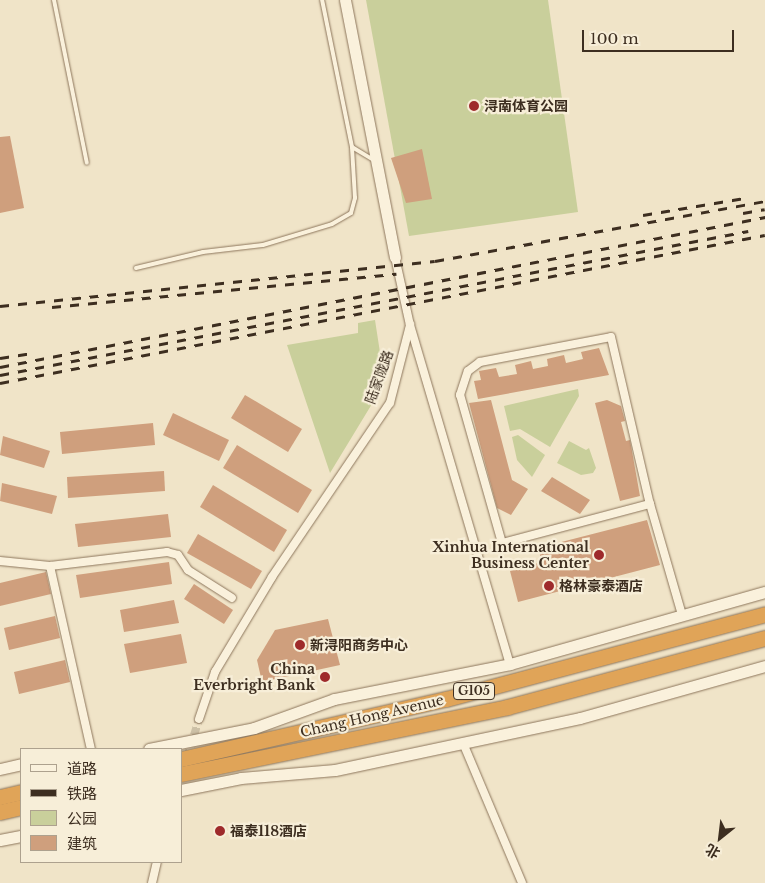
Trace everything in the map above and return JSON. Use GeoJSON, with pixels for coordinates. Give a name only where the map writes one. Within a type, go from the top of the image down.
{"type":"FeatureCollection","features":[{"type":"Feature","properties":{"kind":"highway","name":"Chang Hong Avenue"},"geometry":{"type":"LineString","coordinates":[[182,758],[446,699],[765,614]]}},
{"type":"Feature","properties":{"kind":"highway","name":"Chang Hong Avenue"},"geometry":{"type":"LineString","coordinates":[[182,774],[507,707],[765,638]]}},
{"type":"Feature","properties":{"kind":"highway"},"geometry":{"type":"LineString","coordinates":[[0,797],[20,792]]}},
{"type":"Feature","properties":{"kind":"highway"},"geometry":{"type":"LineString","coordinates":[[0,812],[20,808]]}},
{"type":"Feature","properties":{"kind":"street","name":"陆家陇路"},"geometry":{"type":"LineString","coordinates":[[199,720],[215,672],[262,593],[390,403],[410,325],[345,0]]}},
{"type":"Feature","properties":{"kind":"street"},"geometry":{"type":"LineString","coordinates":[[410,325],[510,664]]}},
{"type":"Feature","properties":{"kind":"street"},"geometry":{"type":"LineString","coordinates":[[650,504],[502,543],[460,394],[468,371],[480,362],[611,337],[650,504],[682,615]]}},
{"type":"Feature","properties":{"kind":"street"},"geometry":{"type":"LineString","coordinates":[[0,561],[50,566],[167,552],[178,555],[188,570],[232,598]]}},
{"type":"Feature","properties":{"kind":"street"},"geometry":{"type":"LineString","coordinates":[[50,566],[92,748]]}},
{"type":"Feature","properties":{"kind":"street"},"geometry":{"type":"LineString","coordinates":[[154,748],[254,728],[334,699],[510,664],[765,592]]}},
{"type":"Feature","properties":{"kind":"street"},"geometry":{"type":"LineString","coordinates":[[182,790],[241,778],[335,770],[463,743],[580,718],[765,666]]}},
{"type":"Feature","properties":{"kind":"street"},"geometry":{"type":"LineString","coordinates":[[463,743],[522,883]]}},
{"type":"Feature","properties":{"kind":"street"},"geometry":{"type":"LineString","coordinates":[[0,768],[20,764]]}},
{"type":"Feature","properties":{"kind":"street"},"geometry":{"type":"LineString","coordinates":[[0,840],[20,836]]}},
{"type":"Feature","properties":{"kind":"street"},"geometry":{"type":"LineString","coordinates":[[152,883],[157,863]]}},
{"type":"Feature","properties":{"kind":"lane"},"geometry":{"type":"LineString","coordinates":[[54,0],[87,163]]}},
{"type":"Feature","properties":{"kind":"lane"},"geometry":{"type":"LineString","coordinates":[[136,268],[203,252],[263,245],[343,219],[355,205],[352,147],[322,0]]}},
{"type":"Feature","properties":{"kind":"lane"},"geometry":{"type":"LineString","coordinates":[[352,147],[376,161]]}},
{"type":"Feature","properties":{"kind":"green space","name":"浔南体育公园"},"geometry":{"type":"Polygon","coordinates":[[[366,0],[548,0],[578,212],[409,236],[366,0]]]}},
{"type":"Feature","properties":{"kind":"green space"},"geometry":{"type":"Polygon","coordinates":[[[375,320],[381,359],[378,394],[330,473],[287,345],[358,333],[358,323],[375,320]]]}},
{"type":"Feature","properties":{"kind":"green space"},"geometry":{"type":"Polygon","coordinates":[[[578,389],[579,396],[550,447],[520,429],[510,431],[504,406],[578,389]]]}},
{"type":"Feature","properties":{"kind":"green space"},"geometry":{"type":"Polygon","coordinates":[[[518,435],[545,455],[532,477],[517,460],[512,437],[518,435]]]}},
{"type":"Feature","properties":{"kind":"green space"},"geometry":{"type":"Polygon","coordinates":[[[569,441],[586,450],[589,448],[596,468],[593,473],[581,475],[557,463],[569,441]]]}},
{"type":"Feature","properties":{"kind":"building"},"geometry":{"type":"Polygon","coordinates":[[[10,136],[24,208],[0,213],[0,137],[10,136]]]}},
{"type":"Feature","properties":{"kind":"building"},"geometry":{"type":"Polygon","coordinates":[[[422,149],[432,199],[406,203],[391,158],[422,149]]]}},
{"type":"Feature","properties":{"kind":"building"},"geometry":{"type":"Polygon","coordinates":[[[599,348],[609,375],[478,399],[474,381],[481,380],[479,371],[496,368],[499,377],[517,374],[515,365],[531,361],[533,369],[548,366],[547,359],[564,355],[566,363],[583,359],[581,352],[599,348]]]}},
{"type":"Feature","properties":{"kind":"building"},"geometry":{"type":"Polygon","coordinates":[[[245,395],[302,429],[288,452],[231,418],[245,395]]]}},
{"type":"Feature","properties":{"kind":"building"},"geometry":{"type":"Polygon","coordinates":[[[491,400],[512,480],[528,489],[511,515],[497,508],[469,403],[491,400]]]}},
{"type":"Feature","properties":{"kind":"building"},"geometry":{"type":"Polygon","coordinates":[[[607,400],[621,406],[625,421],[621,422],[626,441],[630,440],[640,496],[620,501],[595,403],[607,400]]]}},
{"type":"Feature","properties":{"kind":"building"},"geometry":{"type":"Polygon","coordinates":[[[173,413],[229,440],[219,461],[163,435],[173,413]]]}},
{"type":"Feature","properties":{"kind":"building"},"geometry":{"type":"Polygon","coordinates":[[[153,423],[155,445],[62,454],[60,432],[153,423]]]}},
{"type":"Feature","properties":{"kind":"building"},"geometry":{"type":"Polygon","coordinates":[[[3,436],[50,451],[44,468],[0,455],[3,436]]]}},
{"type":"Feature","properties":{"kind":"building"},"geometry":{"type":"Polygon","coordinates":[[[237,445],[312,490],[298,513],[223,468],[237,445]]]}},
{"type":"Feature","properties":{"kind":"building"},"geometry":{"type":"Polygon","coordinates":[[[164,471],[165,491],[68,498],[67,477],[164,471]]]}},
{"type":"Feature","properties":{"kind":"building"},"geometry":{"type":"Polygon","coordinates":[[[552,477],[590,500],[580,514],[541,491],[552,477]]]}},
{"type":"Feature","properties":{"kind":"building"},"geometry":{"type":"Polygon","coordinates":[[[2,483],[57,496],[52,514],[0,501],[2,483]]]}},
{"type":"Feature","properties":{"kind":"building"},"geometry":{"type":"Polygon","coordinates":[[[213,485],[287,530],[274,552],[200,507],[213,485]]]}},
{"type":"Feature","properties":{"kind":"building"},"geometry":{"type":"Polygon","coordinates":[[[168,514],[171,537],[78,547],[75,524],[168,514]]]}},
{"type":"Feature","properties":{"kind":"building","name":"Xinhua International Business Center"},"geometry":{"type":"Polygon","coordinates":[[[647,520],[660,565],[518,602],[510,571],[542,562],[538,548],[647,520]]]}},
{"type":"Feature","properties":{"kind":"building"},"geometry":{"type":"Polygon","coordinates":[[[198,534],[262,571],[251,589],[187,553],[198,534]]]}},
{"type":"Feature","properties":{"kind":"building"},"geometry":{"type":"Polygon","coordinates":[[[169,562],[172,584],[80,598],[76,575],[169,562]]]}},
{"type":"Feature","properties":{"kind":"building"},"geometry":{"type":"Polygon","coordinates":[[[46,572],[51,594],[0,606],[0,583],[46,572]]]}},
{"type":"Feature","properties":{"kind":"building"},"geometry":{"type":"Polygon","coordinates":[[[194,584],[233,610],[224,624],[184,599],[194,584]]]}},
{"type":"Feature","properties":{"kind":"building"},"geometry":{"type":"Polygon","coordinates":[[[174,600],[179,623],[124,632],[120,610],[174,600]]]}},
{"type":"Feature","properties":{"kind":"building"},"geometry":{"type":"Polygon","coordinates":[[[55,616],[60,638],[9,650],[4,628],[55,616]]]}},
{"type":"Feature","properties":{"kind":"building","name":"新浔阳商务中心"},"geometry":{"type":"Polygon","coordinates":[[[328,619],[340,665],[262,682],[257,660],[275,630],[328,619]]]}},
{"type":"Feature","properties":{"kind":"building"},"geometry":{"type":"Polygon","coordinates":[[[181,634],[187,663],[130,673],[124,644],[181,634]]]}},
{"type":"Feature","properties":{"kind":"building"},"geometry":{"type":"Polygon","coordinates":[[[65,660],[70,682],[19,694],[14,672],[65,660]]]}},
{"type":"Feature","properties":{"kind":"tunnel"},"geometry":{"type":"LineString","coordinates":[[187,758],[199,719]]}},
{"type":"Feature","properties":{"kind":"railway"},"geometry":{"type":"LineString","coordinates":[[643,215],[745,198]]}},
{"type":"Feature","properties":{"kind":"railway"},"geometry":{"type":"LineString","coordinates":[[0,306],[435,261],[765,201]]}},
{"type":"Feature","properties":{"kind":"railway"},"geometry":{"type":"LineString","coordinates":[[743,213],[765,209]]}},
{"type":"Feature","properties":{"kind":"railway"},"geometry":{"type":"LineString","coordinates":[[0,367],[765,217]]}},
{"type":"Feature","properties":{"kind":"railway"},"geometry":{"type":"LineString","coordinates":[[0,375],[748,231]]}},
{"type":"Feature","properties":{"kind":"railway"},"geometry":{"type":"LineString","coordinates":[[0,383],[765,235]]}},
{"type":"Feature","properties":{"kind":"railway"},"geometry":{"type":"LineString","coordinates":[[52,307],[396,274]]}},
{"type":"Feature","properties":{"kind":"railway"},"geometry":{"type":"LineString","coordinates":[[0,358],[31,353]]}},
{"type":"Feature","properties":{"kind":"place","name":"浔南体育公园"},"geometry":{"type":"Point","coordinates":[474,106]}},
{"type":"Feature","properties":{"kind":"place","name":"Xinhua International Business Center"},"geometry":{"type":"Point","coordinates":[599,555]}},
{"type":"Feature","properties":{"kind":"place","name":"格林豪泰酒店"},"geometry":{"type":"Point","coordinates":[549,586]}},
{"type":"Feature","properties":{"kind":"place","name":"新浔阳商务中心"},"geometry":{"type":"Point","coordinates":[300,645]}},
{"type":"Feature","properties":{"kind":"place","name":"China Everbright Bank"},"geometry":{"type":"Point","coordinates":[325,677]}},
{"type":"Feature","properties":{"kind":"place","name":"福泰118酒店"},"geometry":{"type":"Point","coordinates":[220,831]}}]}
